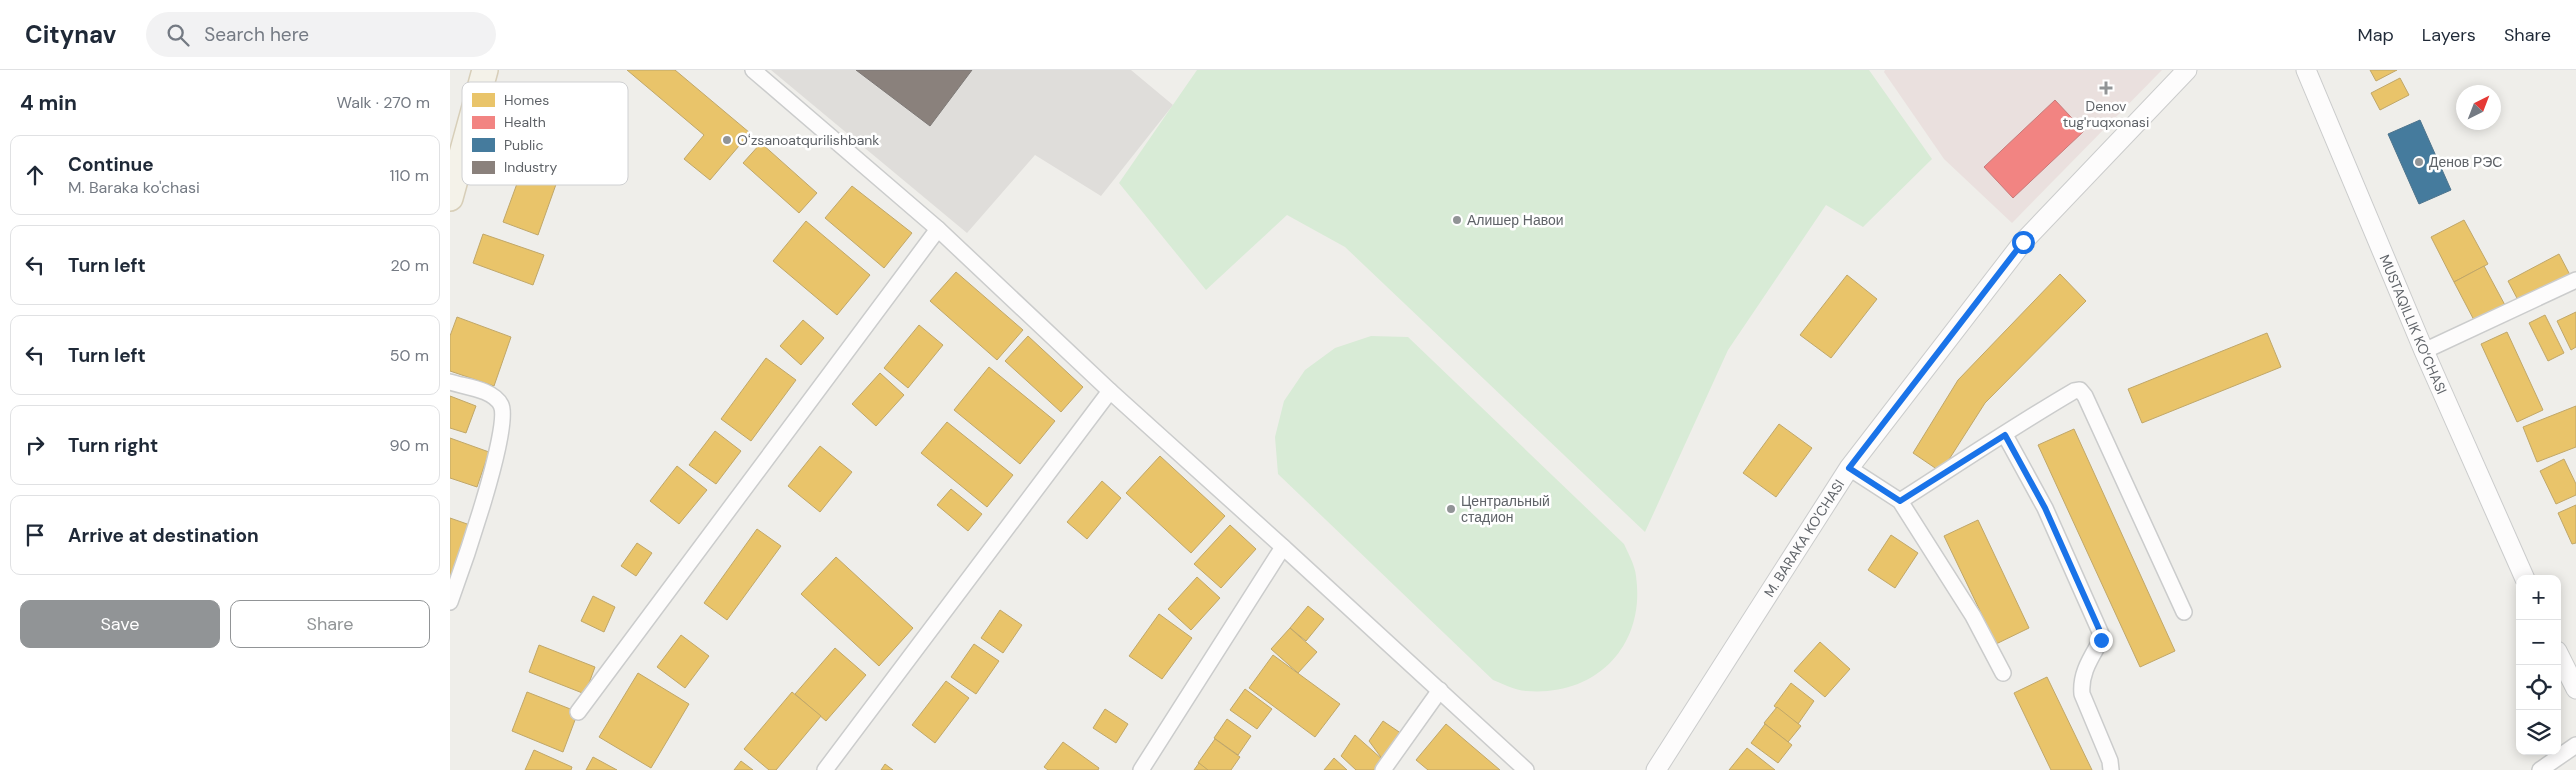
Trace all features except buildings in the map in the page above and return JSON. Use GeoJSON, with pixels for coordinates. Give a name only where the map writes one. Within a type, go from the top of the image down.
{"type":"FeatureCollection","features":[{"type":"Feature","properties":{"kind":"main road"},"geometry":{"type":"LineString","coordinates":[[450,198],[462,154]]}},
{"type":"Feature","properties":{"kind":"street"},"geometry":{"type":"LineString","coordinates":[[753,70],[938,229],[1110,391],[1526,770]]}},
{"type":"Feature","properties":{"kind":"street","name":"M. BARAKA KO'CHASI"},"geometry":{"type":"LineString","coordinates":[[1656,770],[1849,468],[2023,242],[2187,70]]}},
{"type":"Feature","properties":{"kind":"street","name":"MUSTAQILLIK KO‘CHASI"},"geometry":{"type":"LineString","coordinates":[[2306,70],[2424,351],[2523,575]]}},
{"type":"Feature","properties":{"kind":"street"},"geometry":{"type":"LineString","coordinates":[[578,712],[938,229]]}},
{"type":"Feature","properties":{"kind":"street"},"geometry":{"type":"LineString","coordinates":[[2424,351],[2576,280]]}},
{"type":"Feature","properties":{"kind":"street"},"geometry":{"type":"LineString","coordinates":[[450,382],[484,392],[494,397],[500,403],[504,412],[500,440],[470,546],[450,602]]}},
{"type":"Feature","properties":{"kind":"street"},"geometry":{"type":"LineString","coordinates":[[824,770],[1110,391]]}},
{"type":"Feature","properties":{"kind":"street"},"geometry":{"type":"LineString","coordinates":[[1900,501],[2005,435],[2032,415],[2074,391],[2082,392],[2184,612]]}},
{"type":"Feature","properties":{"kind":"street"},"geometry":{"type":"LineString","coordinates":[[2005,435],[2045,508],[2101,634],[2101,640],[2082,676],[2081,682],[2082,694],[2110,761],[2111,770]]}},
{"type":"Feature","properties":{"kind":"street"},"geometry":{"type":"LineString","coordinates":[[1849,468],[1900,501],[1973,616],[2003,673]]}},
{"type":"Feature","properties":{"kind":"street"},"geometry":{"type":"LineString","coordinates":[[1141,770],[1283,547]]}},
{"type":"Feature","properties":{"kind":"street"},"geometry":{"type":"LineString","coordinates":[[2561,659],[2576,689]]}},
{"type":"Feature","properties":{"kind":"street"},"geometry":{"type":"LineString","coordinates":[[1383,770],[1440,690]]}},
{"type":"Feature","properties":{"kind":"street"},"geometry":{"type":"LineString","coordinates":[[2540,770],[2576,746]]}},
{"type":"Feature","properties":{"kind":"shaded area"},"geometry":{"type":"Polygon","coordinates":[[[771,70],[1131,70],[1173,105],[1101,196],[1035,155],[967,233],[771,70]]]}},
{"type":"Feature","properties":{"kind":"shaded area"},"geometry":{"type":"Polygon","coordinates":[[[1885,70],[2162,70],[2012,223],[1944,159],[1884,72],[1885,70]]]}},
{"type":"Feature","properties":{"kind":"green space"},"geometry":{"type":"Polygon","coordinates":[[[1197,70],[1869,70],[1932,159],[1863,227],[1826,205],[1728,350],[1645,532],[1345,247],[1287,215],[1206,290],[1119,183],[1197,70]]]}},
{"type":"Feature","properties":{"kind":"green space","name":"Центральный стадион"},"geometry":{"type":"Polygon","coordinates":[[[1371,336],[1408,337],[1624,544],[1633,563],[1636,576],[1637,601],[1633,624],[1624,645],[1611,662],[1594,676],[1574,685],[1551,691],[1526,691],[1509,687],[1493,680],[1278,474],[1275,437],[1284,401],[1305,370],[1335,348],[1371,336]]]}},
{"type":"Feature","properties":{"kind":"place","name":"Denov tug'ruqxonasi"},"geometry":{"type":"Point","coordinates":[2106,88]}},
{"type":"Feature","properties":{"kind":"place","name":"Oʻzsanoatqurilishbank"},"geometry":{"type":"Point","coordinates":[727,140]}},
{"type":"Feature","properties":{"kind":"place","name":"Денов РЭС"},"geometry":{"type":"Point","coordinates":[2419,162]}},
{"type":"Feature","properties":{"kind":"place","name":"Алишер Навои"},"geometry":{"type":"Point","coordinates":[1457,220]}},
{"type":"Feature","properties":{"kind":"place","name":"Центральный стадион"},"geometry":{"type":"Point","coordinates":[1451,509]}},
{"type":"Feature","properties":{"kind":"route"},"geometry":{"type":"LineString","coordinates":[[2023,242],[1849,468],[1900,501],[2005,435],[2045,508],[2099,629],[2101,640]]}}]}
